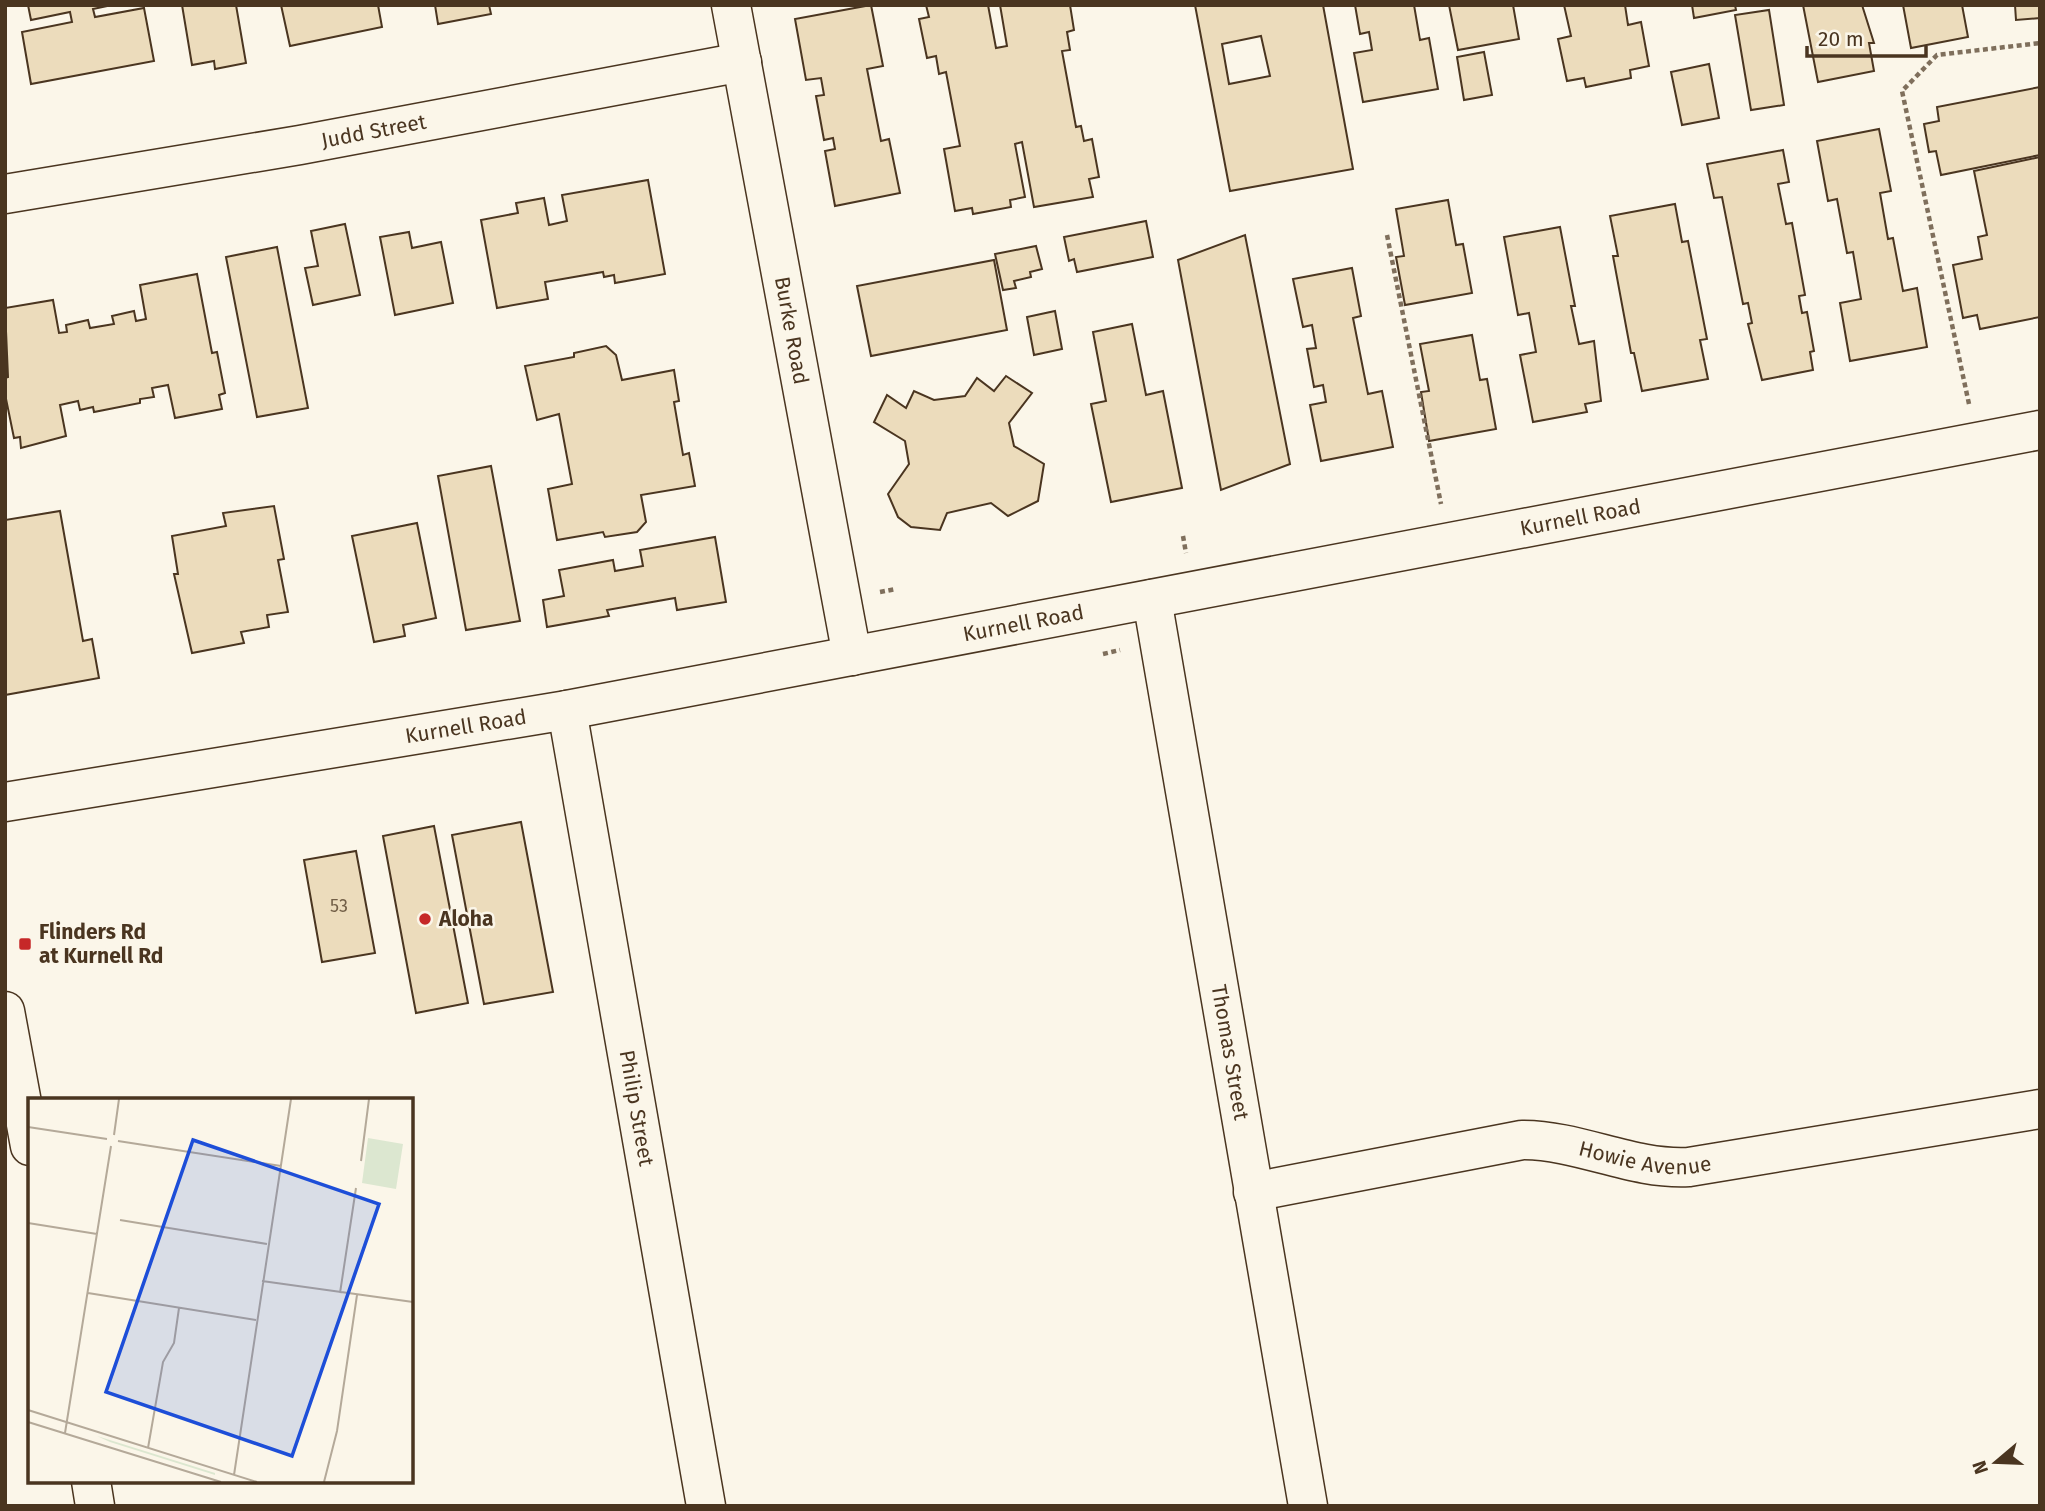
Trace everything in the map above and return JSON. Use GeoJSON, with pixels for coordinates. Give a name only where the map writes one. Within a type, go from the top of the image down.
{"type":"FeatureCollection","features":[{"type":"Feature","properties":{"kind":"street","name":"Burke Road"},"geometry":{"type":"LineString","coordinates":[[731,5],[852,656]]}},
{"type":"Feature","properties":{"kind":"street","name":"Judd Street"},"geometry":{"type":"LineString","coordinates":[[5,194],[300,145],[741,62]]}},
{"type":"Feature","properties":{"kind":"street","name":"Kurnell Road"},"geometry":{"type":"LineString","coordinates":[[5,802],[567,710],[2040,430]]}},
{"type":"Feature","properties":{"kind":"street","name":"Thomas Street"},"geometry":{"type":"LineString","coordinates":[[1152,598],[1308,1506]]}},
{"type":"Feature","properties":{"kind":"street","name":"Philip Street"},"geometry":{"type":"LineString","coordinates":[[567,710],[706,1506]]}},
{"type":"Feature","properties":{"kind":"street"},"geometry":{"type":"LineString","coordinates":[[5,1011],[28,1135]]}},
{"type":"Feature","properties":{"kind":"street","name":"Howie Avenue"},"geometry":{"type":"LineString","coordinates":[[1253,1192],[1522,1140],[1563,1143],[1640,1165],[1689,1167],[2040,1109]]}},
{"type":"Feature","properties":{"kind":"street"},"geometry":{"type":"LineString","coordinates":[[91,1483],[96,1506]]}},
{"type":"Feature","properties":{"kind":"path"},"geometry":{"type":"LineString","coordinates":[[1978,442],[1902,92],[1937,55],[2040,43]]}},
{"type":"Feature","properties":{"kind":"path"},"geometry":{"type":"LineString","coordinates":[[1387,235],[1449,542]]}},
{"type":"Feature","properties":{"kind":"building"},"geometry":{"type":"Polygon","coordinates":[[[28,5],[112,5],[93,9],[95,17],[144,8],[154,61],[31,84],[22,32],[72,22],[70,12],[31,20],[28,5]]]}},
{"type":"Feature","properties":{"kind":"building"},"geometry":{"type":"Polygon","coordinates":[[[182,5],[236,5],[246,63],[215,69],[214,61],[192,65],[182,5]]]}},
{"type":"Feature","properties":{"kind":"building"},"geometry":{"type":"Polygon","coordinates":[[[281,5],[378,5],[382,27],[290,46],[281,5]]]}},
{"type":"Feature","properties":{"kind":"building"},"geometry":{"type":"Polygon","coordinates":[[[435,5],[489,5],[491,14],[438,24],[435,5]]]}},
{"type":"Feature","properties":{"kind":"building"},"geometry":{"type":"Polygon","coordinates":[[[871,5],[883,66],[867,69],[881,141],[889,139],[900,193],[835,206],[825,151],[835,149],[833,138],[824,140],[816,96],[824,95],[821,78],[806,80],[795,19],[871,5]]]}},
{"type":"Feature","properties":{"kind":"building"},"geometry":{"type":"Polygon","coordinates":[[[926,5],[988,5],[996,48],[1007,46],[1000,5],[1070,5],[1074,30],[1067,32],[1070,50],[1062,51],[1076,127],[1081,126],[1084,141],[1092,139],[1099,177],[1089,179],[1093,197],[1034,207],[1022,142],[1015,144],[1025,197],[1010,200],[1011,207],[973,214],[972,208],[955,211],[944,149],[960,146],[946,72],[939,74],[936,56],[927,58],[919,19],[929,17],[926,5]]]}},
{"type":"Feature","properties":{"kind":"building"},"geometry":{"type":"Polygon","coordinates":[[[1195,5],[1323,5],[1353,169],[1230,191],[1195,5]],[[1261,36],[1222,44],[1229,84],[1270,76],[1261,36]]]}},
{"type":"Feature","properties":{"kind":"building"},"geometry":{"type":"Polygon","coordinates":[[[1355,5],[1414,5],[1420,40],[1429,38],[1438,89],[1363,102],[1354,53],[1372,50],[1369,32],[1360,34],[1355,5]]]}},
{"type":"Feature","properties":{"kind":"building"},"geometry":{"type":"Polygon","coordinates":[[[1449,5],[1513,5],[1519,39],[1458,50],[1449,5]]]}},
{"type":"Feature","properties":{"kind":"building"},"geometry":{"type":"Polygon","coordinates":[[[1564,5],[1625,5],[1628,25],[1641,22],[1649,66],[1630,70],[1631,78],[1586,87],[1584,78],[1567,81],[1558,39],[1571,36],[1564,5]]]}},
{"type":"Feature","properties":{"kind":"building"},"geometry":{"type":"Polygon","coordinates":[[[1692,5],[1735,5],[1736,10],[1694,18],[1692,5]]]}},
{"type":"Feature","properties":{"kind":"building"},"geometry":{"type":"Polygon","coordinates":[[[1803,5],[1862,5],[1874,43],[1869,43],[1874,71],[1818,82],[1803,5]]]}},
{"type":"Feature","properties":{"kind":"building"},"geometry":{"type":"Polygon","coordinates":[[[1903,5],[1962,5],[1968,37],[1911,48],[1903,5]]]}},
{"type":"Feature","properties":{"kind":"building"},"geometry":{"type":"Polygon","coordinates":[[[2015,5],[2040,5],[2040,18],[2016,20],[2015,5]]]}},
{"type":"Feature","properties":{"kind":"building"},"geometry":{"type":"Polygon","coordinates":[[[1769,10],[1784,105],[1751,110],[1735,15],[1769,10]]]}},
{"type":"Feature","properties":{"kind":"building"},"geometry":{"type":"Polygon","coordinates":[[[1484,52],[1492,95],[1464,100],[1457,57],[1484,52]]]}},
{"type":"Feature","properties":{"kind":"building"},"geometry":{"type":"Polygon","coordinates":[[[1709,64],[1719,118],[1682,125],[1671,72],[1709,64]]]}},
{"type":"Feature","properties":{"kind":"building"},"geometry":{"type":"Polygon","coordinates":[[[2040,87],[2040,155],[1941,175],[1936,151],[1929,152],[1924,124],[1939,121],[1937,107],[2040,87]]]}},
{"type":"Feature","properties":{"kind":"building"},"geometry":{"type":"Polygon","coordinates":[[[1879,129],[1891,191],[1880,193],[1888,239],[1893,238],[1903,291],[1917,288],[1927,347],[1850,361],[1840,303],[1861,299],[1853,252],[1847,253],[1837,199],[1828,201],[1817,141],[1879,129]]]}},
{"type":"Feature","properties":{"kind":"building"},"geometry":{"type":"Polygon","coordinates":[[[1783,150],[1789,182],[1778,184],[1786,224],[1792,223],[1805,295],[1799,296],[1802,313],[1807,312],[1814,351],[1810,352],[1813,370],[1762,380],[1748,324],[1752,323],[1748,303],[1743,304],[1722,197],[1714,198],[1707,164],[1783,150]]]}},
{"type":"Feature","properties":{"kind":"building"},"geometry":{"type":"Polygon","coordinates":[[[2040,157],[2040,317],[1980,329],[1977,315],[1963,318],[1953,265],[1982,259],[1978,237],[1987,235],[1974,171],[2040,157]]]}},
{"type":"Feature","properties":{"kind":"building"},"geometry":{"type":"Polygon","coordinates":[[[648,180],[665,274],[615,283],[614,275],[604,277],[603,272],[545,282],[548,299],[497,308],[481,220],[518,213],[516,203],[544,198],[549,225],[567,221],[562,195],[648,180]]]}},
{"type":"Feature","properties":{"kind":"building"},"geometry":{"type":"Polygon","coordinates":[[[1448,200],[1456,245],[1463,244],[1472,293],[1405,305],[1396,257],[1404,256],[1396,209],[1448,200]]]}},
{"type":"Feature","properties":{"kind":"building"},"geometry":{"type":"Polygon","coordinates":[[[1675,204],[1682,242],[1688,241],[1707,339],[1700,340],[1708,379],[1642,391],[1634,353],[1631,353],[1613,256],[1618,256],[1610,216],[1675,204]]]}},
{"type":"Feature","properties":{"kind":"building"},"geometry":{"type":"Polygon","coordinates":[[[1146,221],[1153,257],[1077,272],[1074,259],[1069,261],[1064,237],[1146,221]]]}},
{"type":"Feature","properties":{"kind":"building"},"geometry":{"type":"Polygon","coordinates":[[[345,224],[360,295],[313,305],[305,268],[318,266],[311,231],[345,224]]]}},
{"type":"Feature","properties":{"kind":"building"},"geometry":{"type":"Polygon","coordinates":[[[1560,227],[1575,306],[1571,306],[1579,344],[1594,341],[1601,401],[1585,404],[1587,412],[1533,422],[1520,355],[1536,352],[1529,313],[1518,315],[1504,237],[1560,227]]]}},
{"type":"Feature","properties":{"kind":"building"},"geometry":{"type":"Polygon","coordinates":[[[409,232],[412,248],[441,242],[453,303],[395,315],[380,237],[409,232]]]}},
{"type":"Feature","properties":{"kind":"building"},"geometry":{"type":"Polygon","coordinates":[[[1245,235],[1290,464],[1221,490],[1178,260],[1245,235]]]}},
{"type":"Feature","properties":{"kind":"building"},"geometry":{"type":"Polygon","coordinates":[[[1036,246],[1042,269],[1030,272],[1031,277],[1014,281],[1016,288],[1003,290],[995,254],[1036,246]]]}},
{"type":"Feature","properties":{"kind":"building"},"geometry":{"type":"Polygon","coordinates":[[[277,247],[308,408],[257,417],[226,257],[277,247]]]}},
{"type":"Feature","properties":{"kind":"building"},"geometry":{"type":"Polygon","coordinates":[[[994,260],[1007,330],[871,356],[857,286],[994,260]]]}},
{"type":"Feature","properties":{"kind":"building"},"geometry":{"type":"Polygon","coordinates":[[[1352,268],[1361,316],[1353,318],[1368,394],[1382,391],[1393,447],[1321,461],[1310,405],[1326,402],[1323,385],[1314,387],[1307,349],[1316,348],[1312,325],[1303,327],[1293,279],[1352,268]]]}},
{"type":"Feature","properties":{"kind":"building"},"geometry":{"type":"Polygon","coordinates":[[[197,274],[212,353],[217,352],[225,393],[219,395],[222,409],[175,418],[168,385],[152,388],[154,397],[140,399],[140,403],[94,412],[93,407],[80,410],[78,401],[60,405],[66,436],[21,448],[20,437],[14,438],[5,394],[5,378],[8,377],[5,308],[53,300],[59,333],[67,332],[66,325],[88,320],[90,328],[114,324],[112,316],[134,311],[136,321],[146,319],[140,285],[197,274]]]}},
{"type":"Feature","properties":{"kind":"building"},"geometry":{"type":"Polygon","coordinates":[[[1055,311],[1062,349],[1034,355],[1027,317],[1055,311]]]}},
{"type":"Feature","properties":{"kind":"building"},"geometry":{"type":"Polygon","coordinates":[[[1132,324],[1146,395],[1163,391],[1182,488],[1111,502],[1091,404],[1106,401],[1093,332],[1132,324]]]}},
{"type":"Feature","properties":{"kind":"building"},"geometry":{"type":"Polygon","coordinates":[[[1472,335],[1480,380],[1487,379],[1496,429],[1429,441],[1421,392],[1429,391],[1420,344],[1472,335]]]}},
{"type":"Feature","properties":{"kind":"building"},"geometry":{"type":"Polygon","coordinates":[[[606,346],[616,355],[622,380],[674,370],[679,401],[674,402],[683,455],[689,453],[695,486],[641,495],[646,522],[637,532],[605,537],[603,532],[557,540],[548,489],[572,484],[559,414],[537,420],[525,366],[574,357],[574,353],[606,346]]]}},
{"type":"Feature","properties":{"kind":"building"},"geometry":{"type":"Polygon","coordinates":[[[1006,376],[1032,393],[1009,423],[1014,446],[1044,464],[1038,501],[1008,516],[991,503],[947,513],[940,530],[911,527],[898,517],[888,494],[909,464],[905,441],[874,422],[887,395],[906,408],[914,391],[934,400],[965,396],[977,378],[994,391],[1006,376]]]}},
{"type":"Feature","properties":{"kind":"building"},"geometry":{"type":"Polygon","coordinates":[[[491,466],[520,621],[466,630],[438,476],[491,466]]]}},
{"type":"Feature","properties":{"kind":"building"},"geometry":{"type":"Polygon","coordinates":[[[274,506],[284,559],[278,560],[288,612],[267,615],[269,627],[241,632],[244,643],[192,653],[174,574],[178,574],[172,536],[226,526],[223,513],[274,506]]]}},
{"type":"Feature","properties":{"kind":"building"},"geometry":{"type":"Polygon","coordinates":[[[60,511],[83,641],[92,639],[99,678],[5,695],[5,520],[60,511]]]}},
{"type":"Feature","properties":{"kind":"building"},"geometry":{"type":"Polygon","coordinates":[[[417,523],[436,618],[403,625],[405,636],[374,642],[352,536],[417,523]]]}},
{"type":"Feature","properties":{"kind":"building"},"geometry":{"type":"Polygon","coordinates":[[[715,537],[726,602],[677,610],[675,598],[607,610],[609,616],[547,627],[543,600],[564,596],[559,570],[613,560],[615,571],[643,566],[640,550],[715,537]]]}},
{"type":"Feature","properties":{"kind":"building"},"geometry":{"type":"Polygon","coordinates":[[[521,822],[553,992],[484,1004],[452,835],[521,822]]]}},
{"type":"Feature","properties":{"kind":"building","name":"Aloha"},"geometry":{"type":"Polygon","coordinates":[[[434,826],[468,1003],[416,1013],[383,836],[434,826]]]}},
{"type":"Feature","properties":{"kind":"building"},"geometry":{"type":"Polygon","coordinates":[[[356,851],[375,953],[322,962],[304,860],[356,851]]]}},
{"type":"Feature","properties":{"kind":"place","name":"Aloha"},"geometry":{"type":"Point","coordinates":[425,919]}},
{"type":"Feature","properties":{"kind":"place","name":"Flinders Rd at Kurnell Rd"},"geometry":{"type":"Point","coordinates":[25,944]}}]}
